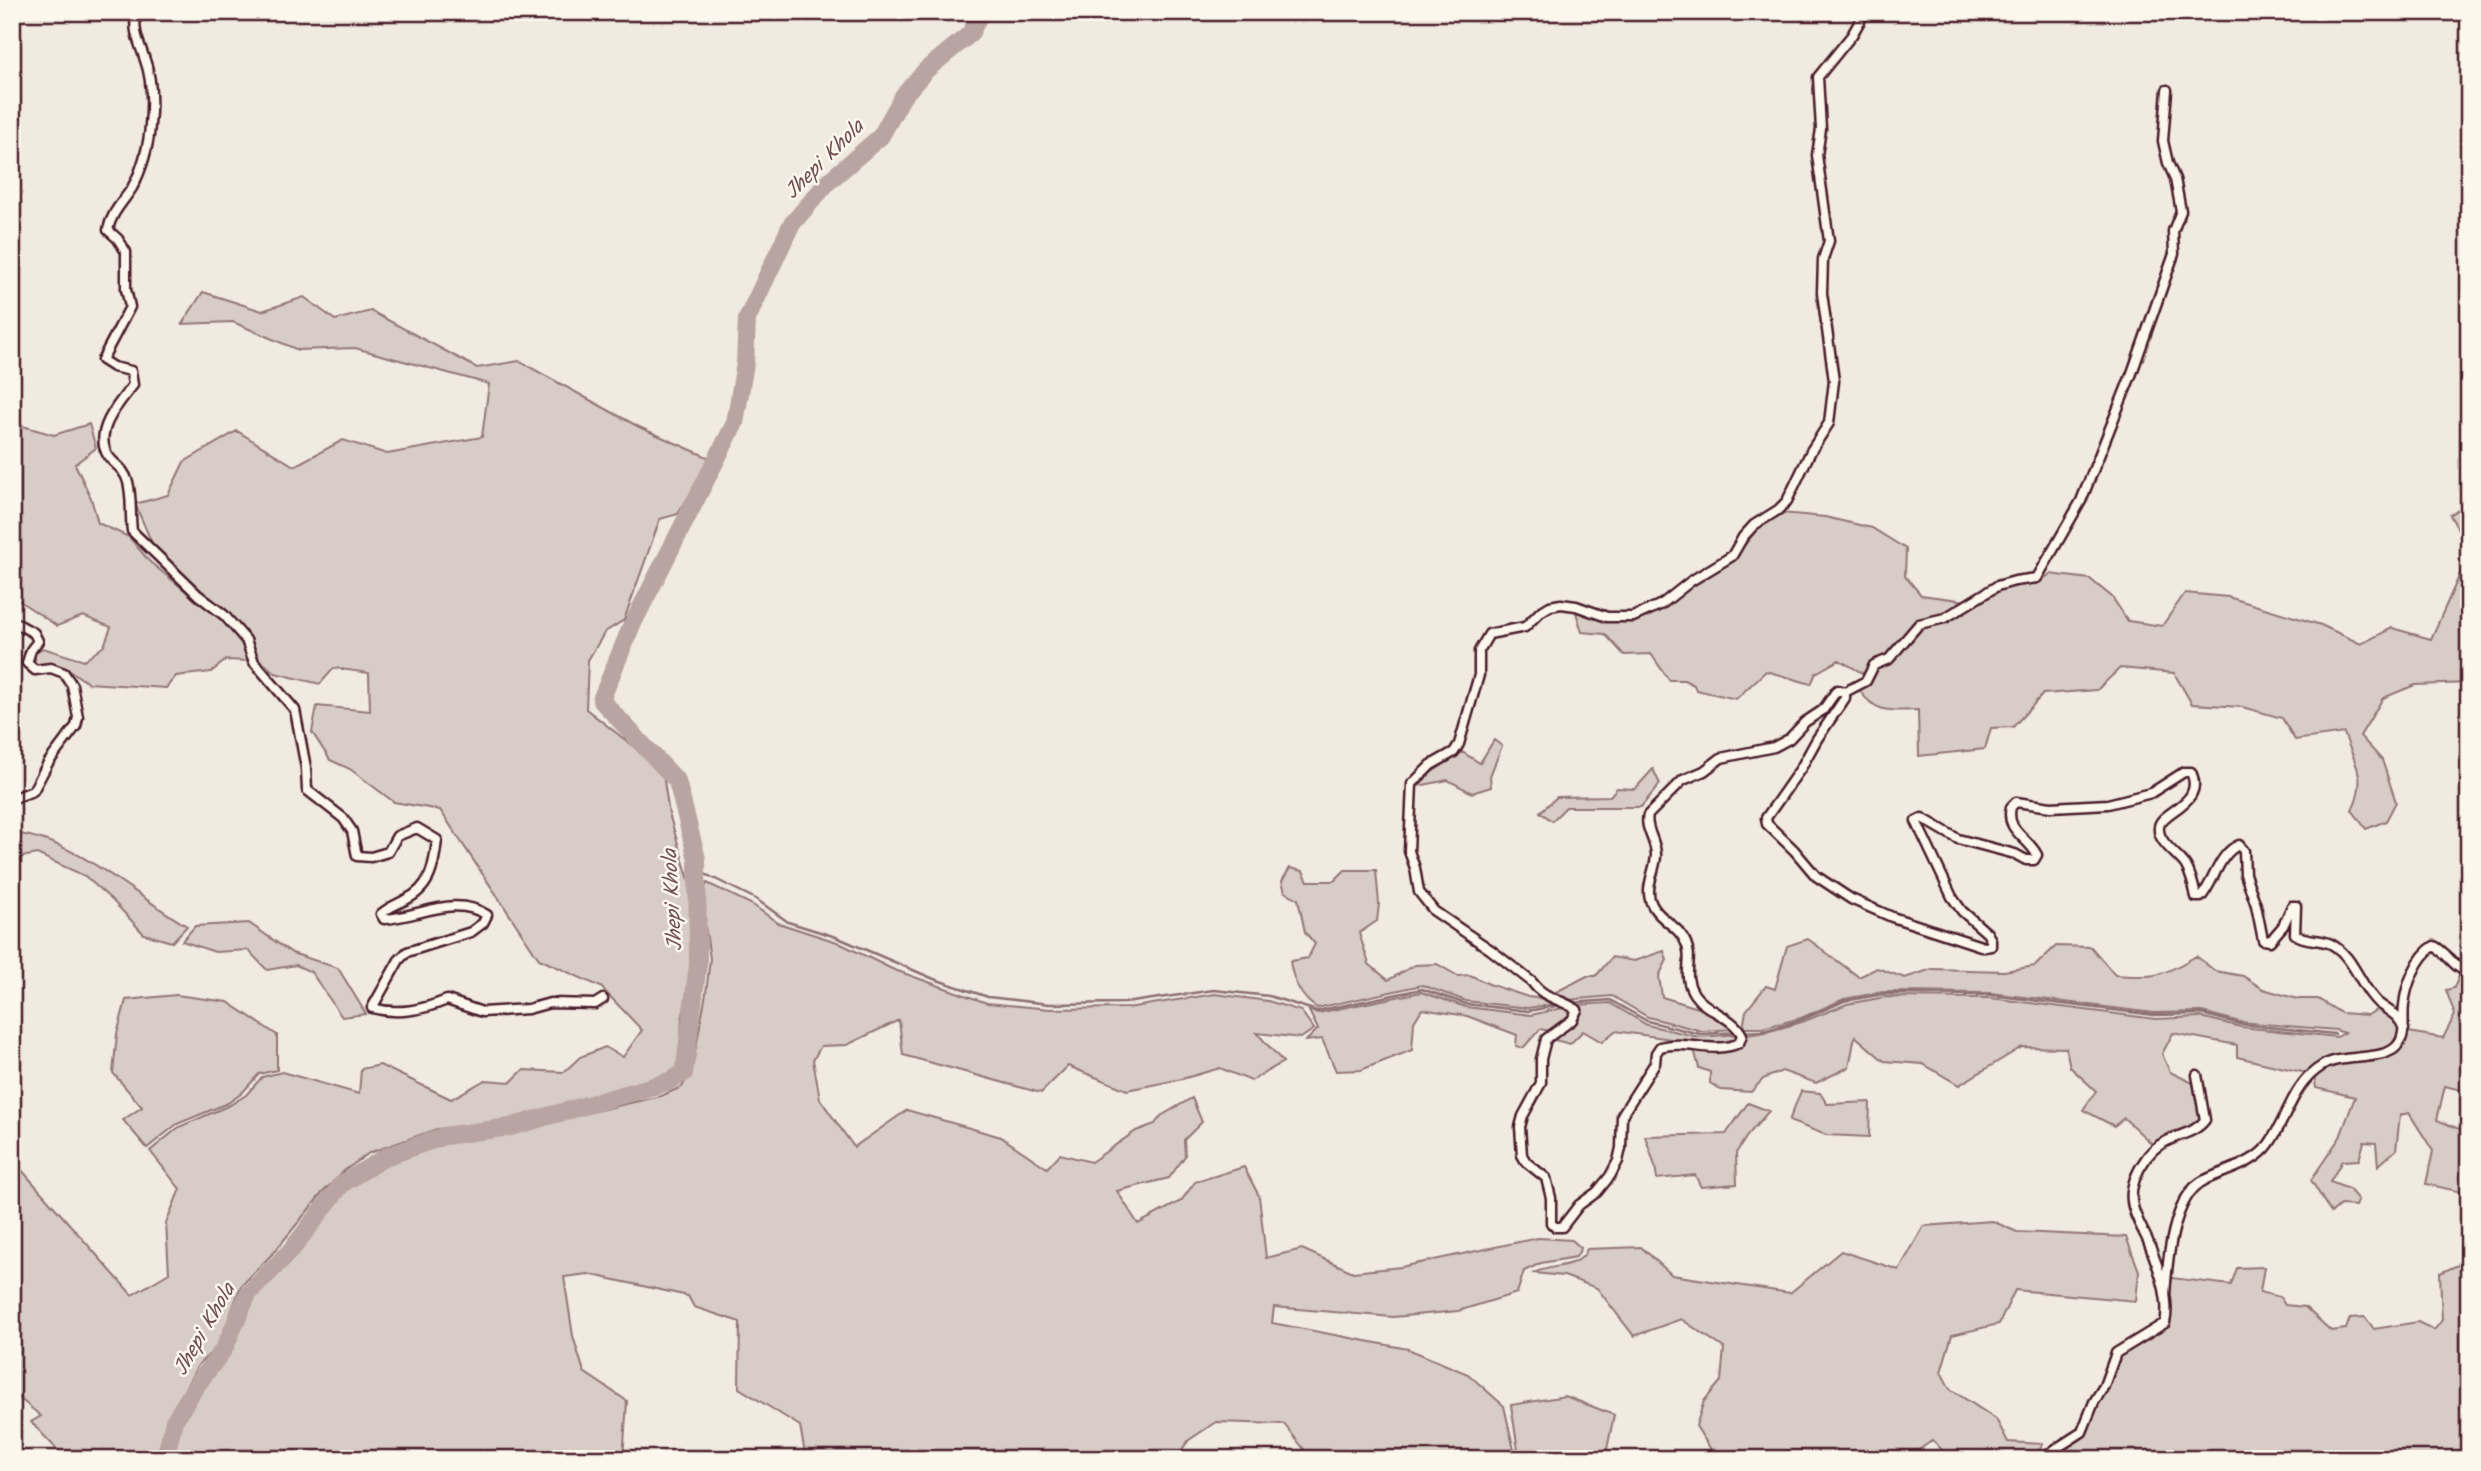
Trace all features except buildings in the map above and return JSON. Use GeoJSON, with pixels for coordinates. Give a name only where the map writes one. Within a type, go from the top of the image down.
{"type":"FeatureCollection","features":[{"type":"Feature","properties":{"kind":"street"},"geometry":{"type":"LineString","coordinates":[[136,12],[136,39],[146,61],[150,128],[144,157],[134,184],[111,217],[108,230],[118,239],[126,253],[126,289],[130,307],[102,360],[113,367],[131,370],[133,385],[108,421],[103,440],[106,454],[123,468],[129,484],[132,531],[198,595],[224,615],[246,640],[254,662],[295,710],[306,768],[307,790],[343,818],[352,831],[357,856],[371,857],[388,852],[397,836],[417,828],[437,840],[432,872],[426,885],[405,900],[390,906],[381,914],[384,919],[451,904],[475,907],[487,915],[483,923],[471,932],[407,952],[399,960],[372,1008],[406,1012],[447,1000],[482,1012],[528,1009],[550,1003],[595,1004],[603,999]]}},
{"type":"Feature","properties":{"kind":"street"},"geometry":{"type":"LineString","coordinates":[[1866,12],[1852,35],[1818,77],[1821,129],[1817,155],[1829,241],[1823,259],[1821,281],[1834,381],[1829,423],[1811,451],[1787,501],[1754,525],[1732,556],[1691,581],[1662,604],[1633,617],[1619,619],[1561,604],[1550,606],[1525,627],[1489,635],[1479,651],[1479,674],[1459,744],[1454,752],[1431,765],[1412,784],[1409,851],[1419,892],[1434,911],[1491,950],[1532,982],[1536,989],[1577,1010],[1572,1020],[1546,1038],[1541,1059],[1541,1083],[1522,1116],[1520,1127],[1522,1155],[1526,1162],[1546,1178],[1551,1198],[1549,1216],[1555,1227],[1562,1227],[1578,1205],[1597,1192],[1610,1176],[1618,1161],[1622,1115],[1655,1063],[1660,1047],[1731,1047],[1740,1043],[1742,1035],[1739,1028],[1710,1010],[1696,996],[1687,980],[1686,941],[1654,908],[1649,884],[1656,847],[1646,820],[1648,815],[1683,780],[1704,771],[1727,756],[1781,743],[1823,709],[1837,690],[1845,692],[1866,681],[1874,665],[1889,659],[1919,624],[1945,618],[1997,586],[2037,578],[2081,501],[2132,373],[2174,254],[2173,231],[2181,211],[2175,179],[2163,141],[2167,90]]}},
{"type":"Feature","properties":{"kind":"street"},"geometry":{"type":"LineString","coordinates":[[12,621],[34,633],[38,641],[31,650],[27,663],[35,670],[51,668],[64,673],[72,685],[78,717],[76,726],[48,763],[33,791],[12,799]]}},
{"type":"Feature","properties":{"kind":"street"},"geometry":{"type":"LineString","coordinates":[[1845,692],[1845,698],[1766,818],[1767,824],[1816,876],[1851,899],[1892,917],[1984,947],[1991,946],[1987,933],[1962,911],[1952,897],[1916,821],[1922,818],[1958,839],[2015,854],[2026,860],[2034,860],[2036,855],[2033,848],[2014,831],[2011,807],[2016,802],[2051,807],[2108,804],[2151,793],[2184,772],[2191,772],[2194,778],[2192,791],[2186,803],[2161,820],[2159,826],[2160,836],[2188,869],[2196,897],[2201,897],[2208,890],[2218,867],[2233,847],[2239,845],[2244,851],[2245,874],[2256,905],[2263,940],[2270,942],[2277,935],[2292,906],[2296,906],[2295,934],[2302,939],[2329,943],[2341,952],[2376,1002],[2400,1018],[2404,1029]]}},
{"type":"Feature","properties":{"kind":"street"},"geometry":{"type":"LineString","coordinates":[[2165,1296],[2175,1224],[2194,1187],[2253,1158],[2267,1147],[2291,1101],[2322,1065],[2351,1057],[2391,1052],[2400,1044],[2404,1029],[2404,1002],[2424,952],[2434,946],[2442,950],[2459,970],[2465,971],[2469,968]]}},
{"type":"Feature","properties":{"kind":"street"},"geometry":{"type":"LineString","coordinates":[[2045,1459],[2053,1450],[2082,1432],[2094,1402],[2104,1387],[2116,1353],[2165,1324],[2168,1313],[2165,1296],[2132,1201],[2133,1187],[2138,1171],[2155,1147],[2199,1128],[2205,1120],[2197,1075]]}},
{"type":"Feature","properties":{"kind":"shaded area"},"geometry":{"type":"Polygon","coordinates":[[[203,292],[262,311],[304,297],[335,320],[371,311],[477,368],[519,361],[639,427],[712,459],[678,514],[660,519],[624,620],[605,632],[588,660],[586,709],[663,774],[669,814],[694,897],[693,970],[682,1019],[679,1068],[653,1080],[508,1121],[437,1129],[369,1153],[344,1171],[323,1192],[275,1251],[241,1286],[219,1345],[198,1365],[170,1418],[155,1459],[66,1459],[31,1422],[41,1416],[12,1392],[12,1159],[132,1295],[169,1273],[166,1223],[180,1189],[150,1151],[179,1127],[230,1105],[246,1095],[262,1077],[282,1072],[359,1094],[361,1069],[380,1065],[451,1099],[485,1080],[511,1082],[523,1070],[564,1072],[580,1057],[605,1047],[623,1057],[642,1030],[601,987],[539,959],[440,810],[394,802],[350,769],[330,760],[312,732],[317,706],[370,711],[369,673],[334,668],[320,684],[275,673],[259,659],[250,637],[226,609],[199,591],[154,548],[135,504],[168,495],[184,462],[237,431],[294,466],[343,440],[387,454],[482,437],[489,384],[355,348],[298,350],[233,322],[182,324],[203,292]]]}},
{"type":"Feature","properties":{"kind":"shaded area"},"geometry":{"type":"Polygon","coordinates":[[[12,423],[54,435],[89,424],[96,448],[75,464],[91,498],[98,523],[129,537],[150,562],[225,623],[246,650],[249,661],[226,660],[211,672],[176,676],[166,688],[88,683],[66,668],[35,665],[35,652],[43,648],[84,661],[104,646],[111,627],[83,616],[57,626],[12,596],[12,423]]]}},
{"type":"Feature","properties":{"kind":"shaded area"},"geometry":{"type":"Polygon","coordinates":[[[2469,503],[2469,549],[2450,515],[2469,503]]]}},
{"type":"Feature","properties":{"kind":"shaded area"},"geometry":{"type":"Polygon","coordinates":[[[1782,513],[1825,517],[1872,528],[1906,549],[1905,576],[1921,595],[1966,601],[1944,615],[1917,621],[1889,657],[1866,675],[1839,660],[1816,673],[1811,684],[1766,671],[1736,699],[1696,690],[1694,685],[1684,680],[1669,680],[1651,654],[1624,655],[1605,634],[1582,632],[1575,609],[1635,619],[1734,559],[1758,528],[1782,513]]]}},
{"type":"Feature","properties":{"kind":"shaded area"},"geometry":{"type":"Polygon","coordinates":[[[2469,554],[2469,683],[2415,685],[2383,698],[2360,736],[2382,760],[2396,802],[2386,821],[2366,829],[2352,810],[2357,798],[2359,779],[2356,762],[2344,733],[2295,740],[2282,718],[2242,707],[2192,704],[2174,673],[2120,668],[2097,690],[2043,694],[2013,727],[1991,728],[1985,749],[1919,756],[1918,710],[1878,707],[1859,690],[1870,683],[1876,668],[1920,627],[1947,620],[2003,588],[2019,584],[2037,584],[2050,574],[2090,579],[2112,597],[2128,621],[2162,626],[2185,593],[2228,597],[2321,625],[2361,644],[2392,628],[2431,639],[2469,554]]]}},
{"type":"Feature","properties":{"kind":"shaded area"},"geometry":{"type":"Polygon","coordinates":[[[1494,740],[1502,746],[1490,776],[1491,787],[1472,793],[1448,780],[1418,786],[1433,771],[1462,752],[1480,763],[1494,740]]]}},
{"type":"Feature","properties":{"kind":"shaded area"},"geometry":{"type":"Polygon","coordinates":[[[1653,769],[1660,784],[1641,807],[1566,807],[1552,821],[1540,812],[1557,797],[1610,796],[1617,788],[1635,789],[1653,769]]]}},
{"type":"Feature","properties":{"kind":"shaded area"},"geometry":{"type":"Polygon","coordinates":[[[12,833],[36,837],[82,857],[187,926],[172,942],[144,934],[85,876],[37,854],[12,859],[12,833]]]}},
{"type":"Feature","properties":{"kind":"shaded area"},"geometry":{"type":"Polygon","coordinates":[[[1290,868],[1303,871],[1308,881],[1334,881],[1345,870],[1376,870],[1379,904],[1377,921],[1359,933],[1369,964],[1388,980],[1415,965],[1437,964],[1458,976],[1470,975],[1489,984],[1528,997],[1546,999],[1555,1004],[1528,1008],[1466,1001],[1422,985],[1317,1008],[1302,994],[1291,968],[1290,961],[1308,958],[1315,944],[1305,932],[1298,899],[1285,892],[1282,881],[1290,868]]]}},
{"type":"Feature","properties":{"kind":"shaded area"},"geometry":{"type":"Polygon","coordinates":[[[707,883],[753,905],[778,923],[837,942],[892,969],[987,1003],[1050,1009],[1127,1008],[1215,994],[1268,1001],[1301,1011],[1314,1029],[1301,1038],[1257,1033],[1283,1062],[1251,1081],[1220,1068],[1127,1090],[1068,1066],[1041,1093],[903,1055],[899,1020],[847,1045],[821,1046],[813,1060],[820,1099],[854,1147],[907,1110],[1001,1137],[1047,1168],[1060,1154],[1091,1162],[1136,1131],[1155,1124],[1161,1116],[1192,1098],[1202,1122],[1184,1140],[1185,1156],[1169,1178],[1117,1191],[1138,1224],[1181,1201],[1195,1182],[1244,1167],[1259,1196],[1266,1258],[1302,1249],[1353,1272],[1401,1267],[1538,1238],[1572,1240],[1581,1248],[1576,1257],[1541,1263],[1524,1271],[1517,1293],[1458,1311],[1393,1317],[1274,1307],[1272,1323],[1408,1349],[1468,1374],[1504,1406],[1516,1459],[1322,1459],[1307,1453],[1284,1424],[1216,1422],[1189,1440],[1175,1459],[813,1459],[805,1454],[800,1426],[739,1388],[740,1322],[694,1307],[688,1296],[588,1274],[564,1277],[573,1336],[584,1372],[627,1401],[623,1459],[171,1459],[178,1418],[200,1385],[229,1350],[255,1297],[295,1256],[349,1185],[390,1162],[434,1145],[516,1132],[661,1096],[682,1087],[692,1069],[706,993],[710,959],[701,896],[707,883]]]}},
{"type":"Feature","properties":{"kind":"shaded area"},"geometry":{"type":"Polygon","coordinates":[[[249,923],[292,953],[338,968],[366,1014],[342,1017],[311,972],[296,965],[267,970],[248,950],[215,952],[182,941],[195,926],[249,923]]]}},
{"type":"Feature","properties":{"kind":"shaded area"},"geometry":{"type":"Polygon","coordinates":[[[1808,939],[1859,977],[1877,968],[1905,978],[1932,969],[2004,971],[2035,966],[2056,946],[2091,947],[2115,975],[2140,976],[2166,972],[2196,956],[2215,971],[2243,976],[2263,989],[2298,999],[2318,999],[2341,1013],[2368,1015],[2379,1008],[2396,1019],[2400,1035],[2390,1050],[2336,1057],[2306,1073],[2237,1057],[2237,1045],[2173,1033],[2162,1054],[2170,1072],[2193,1083],[2201,1109],[2201,1119],[2195,1125],[2169,1133],[2152,1144],[2124,1118],[2114,1126],[2083,1110],[2096,1091],[2070,1067],[2066,1048],[2022,1047],[1959,1085],[1923,1064],[1884,1061],[1855,1036],[1849,1067],[1816,1083],[1782,1071],[1763,1079],[1751,1092],[1721,1090],[1710,1083],[1710,1072],[1699,1068],[1694,1049],[1742,1045],[1747,1035],[1802,1022],[1847,1004],[1885,997],[1990,998],[2156,1019],[2201,1017],[2241,1027],[2337,1037],[2344,1033],[2336,1030],[2240,1022],[2202,1012],[2154,1013],[1991,993],[1883,992],[1844,999],[1801,1018],[1762,1028],[1743,1028],[1746,1011],[1766,986],[1775,989],[1787,946],[1808,939]]]}},
{"type":"Feature","properties":{"kind":"shaded area"},"geometry":{"type":"Polygon","coordinates":[[[1664,951],[1667,960],[1659,976],[1662,997],[1705,1010],[1736,1029],[1702,1031],[1648,1017],[1612,996],[1567,1000],[1556,992],[1587,976],[1596,976],[1612,957],[1634,961],[1664,951]]]}},
{"type":"Feature","properties":{"kind":"shaded area"},"geometry":{"type":"Polygon","coordinates":[[[2469,973],[2469,1024],[2463,1045],[2469,1046],[2469,1092],[2445,1086],[2437,1120],[2469,1133],[2469,1206],[2462,1192],[2426,1184],[2433,1151],[2409,1113],[2400,1115],[2396,1150],[2378,1166],[2376,1143],[2364,1142],[2359,1160],[2342,1161],[2330,1182],[2349,1189],[2358,1200],[2355,1206],[2340,1205],[2331,1213],[2311,1180],[2340,1137],[2355,1097],[2316,1088],[2314,1075],[2326,1066],[2338,1062],[2392,1054],[2403,1046],[2408,1032],[2443,1038],[2455,1015],[2446,990],[2454,988],[2460,974],[2469,973]]]}},
{"type":"Feature","properties":{"kind":"shaded area"},"geometry":{"type":"Polygon","coordinates":[[[1421,992],[1466,1007],[1531,1015],[1567,1007],[1575,1012],[1571,1019],[1550,1031],[1540,1029],[1523,1048],[1516,1046],[1517,1035],[1467,1016],[1422,1009],[1414,1022],[1412,1050],[1361,1070],[1336,1071],[1322,1039],[1306,1041],[1318,1029],[1309,1011],[1318,1013],[1421,992]]]}},
{"type":"Feature","properties":{"kind":"shaded area"},"geometry":{"type":"Polygon","coordinates":[[[176,995],[228,1002],[277,1035],[277,1070],[259,1074],[242,1093],[228,1103],[177,1124],[147,1148],[123,1120],[142,1107],[113,1073],[117,1034],[126,1000],[176,995]]]}},
{"type":"Feature","properties":{"kind":"shaded area"},"geometry":{"type":"Polygon","coordinates":[[[1610,1003],[1647,1025],[1699,1037],[1740,1034],[1737,1041],[1713,1045],[1615,1031],[1602,1042],[1583,1031],[1570,1044],[1551,1039],[1575,1021],[1581,1011],[1575,1005],[1610,1003]]]}},
{"type":"Feature","properties":{"kind":"shaded area"},"geometry":{"type":"Polygon","coordinates":[[[1801,1091],[1820,1093],[1827,1104],[1870,1102],[1869,1137],[1826,1135],[1789,1121],[1801,1091]]]}},
{"type":"Feature","properties":{"kind":"shaded area"},"geometry":{"type":"Polygon","coordinates":[[[1748,1103],[1769,1111],[1736,1153],[1737,1184],[1701,1187],[1695,1175],[1657,1179],[1645,1136],[1726,1134],[1748,1103]]]}},
{"type":"Feature","properties":{"kind":"shaded area"},"geometry":{"type":"Polygon","coordinates":[[[1992,1221],[2017,1232],[2126,1237],[2139,1271],[2136,1301],[2015,1290],[1999,1324],[1952,1335],[1941,1372],[1950,1389],[1996,1419],[2008,1442],[2043,1444],[2033,1459],[1950,1459],[1933,1440],[1906,1459],[1815,1459],[1789,1451],[1762,1459],[1717,1459],[1696,1426],[1704,1401],[1721,1381],[1724,1348],[1681,1319],[1634,1336],[1597,1288],[1564,1276],[1534,1273],[1572,1263],[1584,1255],[1587,1249],[1641,1247],[1672,1275],[1790,1293],[1841,1251],[1899,1270],[1924,1226],[1992,1221]]]}},
{"type":"Feature","properties":{"kind":"shaded area"},"geometry":{"type":"Polygon","coordinates":[[[2469,1260],[2469,1459],[2048,1459],[2085,1432],[2118,1354],[2169,1324],[2171,1311],[2167,1297],[2172,1278],[2231,1285],[2237,1268],[2264,1267],[2260,1292],[2280,1297],[2285,1305],[2305,1307],[2331,1331],[2346,1329],[2350,1318],[2365,1317],[2374,1329],[2418,1322],[2434,1330],[2442,1320],[2440,1273],[2469,1260]]]}},
{"type":"Feature","properties":{"kind":"shaded area"},"geometry":{"type":"Polygon","coordinates":[[[1565,1396],[1614,1415],[1605,1459],[1522,1459],[1518,1450],[1511,1405],[1565,1396]]]}},
{"type":"Feature","properties":{"kind":"waterway","name":"Jhepi Khola"},"geometry":{"type":"LineString","coordinates":[[165,1459],[174,1421],[224,1349],[248,1294],[292,1249],[342,1184],[385,1157],[444,1136],[510,1127],[668,1082],[684,1073],[698,965],[697,859],[677,781],[601,700],[631,627],[735,423],[745,363],[747,319],[791,225],[828,182],[881,136],[903,96],[926,70],[970,34],[981,12]]}},
{"type":"Feature","properties":{"kind":"waterway"},"geometry":{"type":"LineString","coordinates":[[697,870],[756,899],[788,922],[836,937],[934,979],[988,997],[1049,1004],[1125,1003],[1214,990],[1269,996],[1317,1011],[1422,989],[1466,1004],[1528,1011],[1561,1005]]}},
{"type":"Feature","properties":{"kind":"waterway"},"geometry":{"type":"LineString","coordinates":[[1571,1003],[1610,1000],[1647,1021],[1700,1034],[1763,1031],[1801,1020],[1844,1001],[1884,994],[1990,995],[2154,1015],[2202,1014],[2240,1024],[2335,1034]]}}]}
